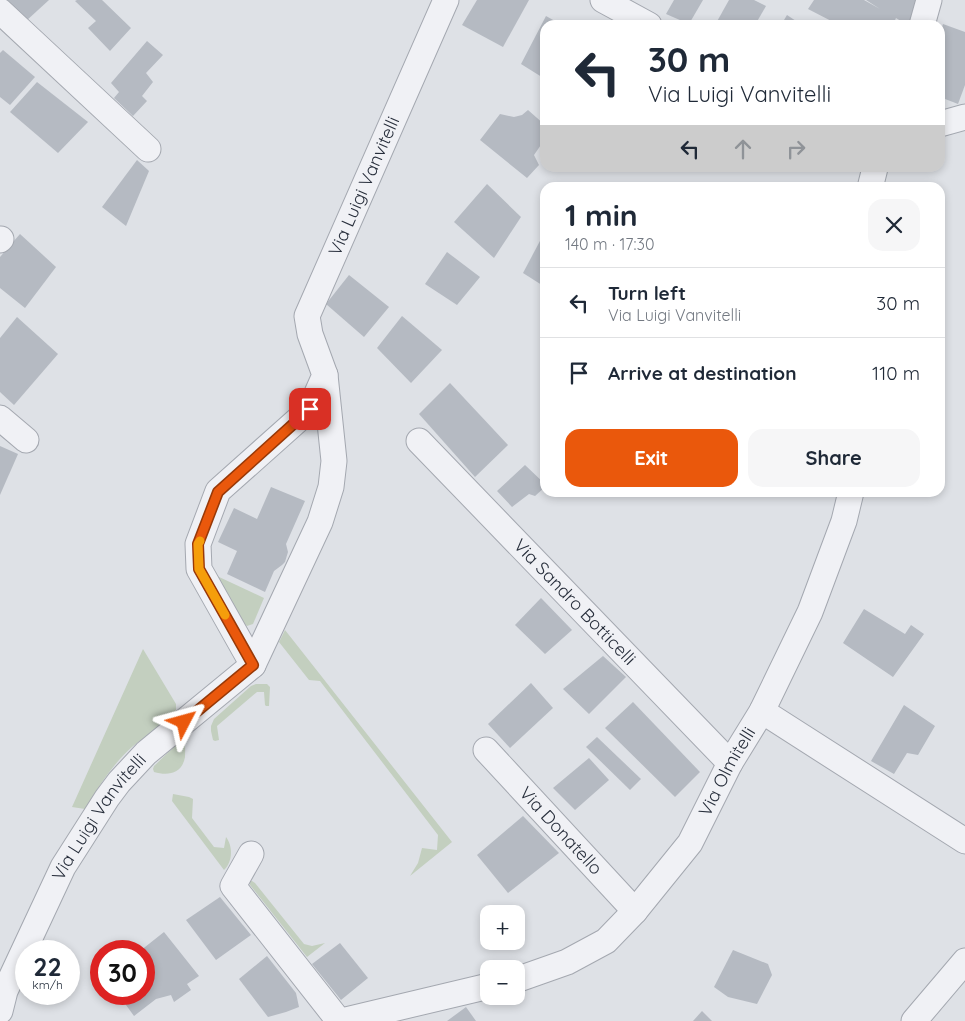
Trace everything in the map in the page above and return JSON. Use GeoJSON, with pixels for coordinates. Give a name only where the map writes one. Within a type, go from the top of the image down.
{"type":"FeatureCollection","features":[{"type":"Feature","properties":{"kind":"street","name":"Via Luigi Vanvitelli"},"geometry":{"type":"LineString","coordinates":[[0,1010],[5,991],[63,867],[107,798],[124,776],[146,753],[253,665],[320,522],[331,487],[334,461],[325,375],[310,334],[307,316],[446,0]]}},
{"type":"Feature","properties":{"kind":"street"},"geometry":{"type":"LineString","coordinates":[[603,0],[640,20]]}},
{"type":"Feature","properties":{"kind":"street"},"geometry":{"type":"LineString","coordinates":[[923,20],[929,0]]}},
{"type":"Feature","properties":{"kind":"street"},"geometry":{"type":"LineString","coordinates":[[0,11],[148,149]]}},
{"type":"Feature","properties":{"kind":"street"},"geometry":{"type":"LineString","coordinates":[[945,122],[965,116]]}},
{"type":"Feature","properties":{"kind":"street"},"geometry":{"type":"LineString","coordinates":[[253,665],[199,569],[198,544],[218,492],[310,409],[325,375]]}},
{"type":"Feature","properties":{"kind":"street"},"geometry":{"type":"LineString","coordinates":[[0,418],[26,440]]}},
{"type":"Feature","properties":{"kind":"street","name":"Via Sandro Botticelli"},"geometry":{"type":"LineString","coordinates":[[418,441],[730,763]]}},
{"type":"Feature","properties":{"kind":"street","name":"Via Olmitelli"},"geometry":{"type":"LineString","coordinates":[[525,977],[567,962],[606,941],[636,911],[690,843],[730,763],[762,711],[810,612],[844,521],[850,497]]}},
{"type":"Feature","properties":{"kind":"street"},"geometry":{"type":"LineString","coordinates":[[762,711],[965,841]]}},
{"type":"Feature","properties":{"kind":"street","name":"Via Donatello"},"geometry":{"type":"LineString","coordinates":[[486,750],[636,911]]}},
{"type":"Feature","properties":{"kind":"street"},"geometry":{"type":"LineString","coordinates":[[251,854],[234,886],[341,1021],[480,988]]}},
{"type":"Feature","properties":{"kind":"street"},"geometry":{"type":"LineString","coordinates":[[914,1021],[965,961]]}},
{"type":"Feature","properties":{"kind":"green space"},"geometry":{"type":"Polygon","coordinates":[[[217,576],[264,598],[253,624],[247,626],[244,624],[217,576]]]}},
{"type":"Feature","properties":{"kind":"green space"},"geometry":{"type":"Polygon","coordinates":[[[285,630],[452,842],[410,876],[418,863],[422,848],[437,850],[438,835],[320,681],[309,680],[279,642],[285,630]]]}},
{"type":"Feature","properties":{"kind":"green space"},"geometry":{"type":"Polygon","coordinates":[[[143,649],[176,704],[176,713],[132,747],[118,761],[85,809],[72,807],[143,649]]]}},
{"type":"Feature","properties":{"kind":"green space"},"geometry":{"type":"Polygon","coordinates":[[[267,684],[270,687],[269,706],[265,705],[264,692],[257,692],[217,726],[219,740],[213,740],[211,726],[214,719],[251,686],[267,684]]]}},
{"type":"Feature","properties":{"kind":"green space"},"geometry":{"type":"Polygon","coordinates":[[[179,742],[183,742],[185,745],[185,757],[181,767],[174,772],[164,774],[154,772],[154,766],[179,742]]]}},
{"type":"Feature","properties":{"kind":"green space"},"geometry":{"type":"Polygon","coordinates":[[[173,794],[193,799],[192,818],[214,847],[224,848],[226,837],[230,845],[231,854],[229,863],[224,870],[172,801],[173,794]]]}},
{"type":"Feature","properties":{"kind":"green space"},"geometry":{"type":"Polygon","coordinates":[[[250,881],[255,883],[304,944],[312,946],[325,943],[307,957],[250,885],[250,881]]]}},
{"type":"Feature","properties":{"kind":"building"},"geometry":{"type":"Polygon","coordinates":[[[4,0],[49,0],[26,21],[4,0]]]}},
{"type":"Feature","properties":{"kind":"building"},"geometry":{"type":"Polygon","coordinates":[[[102,0],[131,28],[110,51],[88,28],[96,21],[75,1],[102,0]]]}},
{"type":"Feature","properties":{"kind":"building"},"geometry":{"type":"Polygon","coordinates":[[[477,0],[529,0],[503,47],[462,25],[477,0]]]}},
{"type":"Feature","properties":{"kind":"building"},"geometry":{"type":"Polygon","coordinates":[[[674,0],[703,0],[691,20],[680,20],[666,14],[674,0]]]}},
{"type":"Feature","properties":{"kind":"building"},"geometry":{"type":"Polygon","coordinates":[[[729,0],[754,0],[766,6],[758,20],[718,20],[729,0]]]}},
{"type":"Feature","properties":{"kind":"building"},"geometry":{"type":"Polygon","coordinates":[[[814,0],[864,0],[880,9],[866,0],[923,0],[917,20],[899,20],[896,18],[895,20],[829,20],[808,9],[814,0]]]}},
{"type":"Feature","properties":{"kind":"building"},"geometry":{"type":"Polygon","coordinates":[[[787,15],[794,20],[784,20],[787,15]]]}},
{"type":"Feature","properties":{"kind":"building"},"geometry":{"type":"Polygon","coordinates":[[[546,16],[553,20],[544,20],[546,16]]]}},
{"type":"Feature","properties":{"kind":"building"},"geometry":{"type":"Polygon","coordinates":[[[945,25],[965,32],[965,85],[958,104],[945,99],[945,25]]]}},
{"type":"Feature","properties":{"kind":"building"},"geometry":{"type":"Polygon","coordinates":[[[540,28],[540,76],[521,64],[540,28]]]}},
{"type":"Feature","properties":{"kind":"building"},"geometry":{"type":"Polygon","coordinates":[[[147,41],[163,55],[146,73],[153,82],[142,96],[147,101],[133,116],[114,98],[119,92],[111,83],[147,41]]]}},
{"type":"Feature","properties":{"kind":"building"},"geometry":{"type":"Polygon","coordinates":[[[3,50],[35,77],[10,105],[0,97],[0,53],[3,50]]]}},
{"type":"Feature","properties":{"kind":"building"},"geometry":{"type":"Polygon","coordinates":[[[37,82],[88,122],[58,153],[10,112],[37,82]]]}},
{"type":"Feature","properties":{"kind":"building"},"geometry":{"type":"Polygon","coordinates":[[[528,110],[540,121],[540,146],[534,155],[539,165],[527,178],[480,140],[500,114],[514,117],[522,115],[528,110]]]}},
{"type":"Feature","properties":{"kind":"building"},"geometry":{"type":"Polygon","coordinates":[[[137,160],[149,171],[126,226],[102,207],[137,160]]]}},
{"type":"Feature","properties":{"kind":"building"},"geometry":{"type":"Polygon","coordinates":[[[487,184],[521,217],[494,258],[454,222],[487,184]]]}},
{"type":"Feature","properties":{"kind":"building"},"geometry":{"type":"Polygon","coordinates":[[[20,234],[56,267],[25,308],[0,288],[0,257],[20,234]]]}},
{"type":"Feature","properties":{"kind":"building"},"geometry":{"type":"Polygon","coordinates":[[[540,241],[540,284],[523,273],[540,241]]]}},
{"type":"Feature","properties":{"kind":"building"},"geometry":{"type":"Polygon","coordinates":[[[447,252],[480,277],[457,305],[425,284],[447,252]]]}},
{"type":"Feature","properties":{"kind":"building"},"geometry":{"type":"Polygon","coordinates":[[[349,275],[389,307],[364,337],[326,304],[349,275]]]}},
{"type":"Feature","properties":{"kind":"building"},"geometry":{"type":"Polygon","coordinates":[[[402,316],[442,350],[411,383],[377,348],[402,316]]]}},
{"type":"Feature","properties":{"kind":"building"},"geometry":{"type":"Polygon","coordinates":[[[17,317],[58,354],[14,405],[0,392],[0,338],[17,317]]]}},
{"type":"Feature","properties":{"kind":"building"},"geometry":{"type":"Polygon","coordinates":[[[450,383],[508,445],[475,477],[419,414],[450,383]]]}},
{"type":"Feature","properties":{"kind":"building"},"geometry":{"type":"Polygon","coordinates":[[[0,446],[18,454],[0,495],[0,446]]]}},
{"type":"Feature","properties":{"kind":"building"},"geometry":{"type":"Polygon","coordinates":[[[525,465],[540,479],[540,492],[535,496],[529,494],[512,507],[497,491],[525,465]]]}},
{"type":"Feature","properties":{"kind":"building"},"geometry":{"type":"Polygon","coordinates":[[[271,487],[305,501],[286,544],[288,552],[285,562],[274,571],[265,592],[227,574],[237,551],[218,542],[234,508],[257,519],[271,487]]]}},
{"type":"Feature","properties":{"kind":"building"},"geometry":{"type":"Polygon","coordinates":[[[541,598],[572,630],[545,654],[515,625],[541,598]]]}},
{"type":"Feature","properties":{"kind":"building"},"geometry":{"type":"Polygon","coordinates":[[[864,609],[905,634],[911,625],[924,634],[893,677],[843,643],[864,609]]]}},
{"type":"Feature","properties":{"kind":"building"},"geometry":{"type":"Polygon","coordinates":[[[603,656],[626,677],[589,714],[563,689],[603,656]]]}},
{"type":"Feature","properties":{"kind":"building"},"geometry":{"type":"Polygon","coordinates":[[[531,683],[553,708],[510,748],[488,724],[531,683]]]}},
{"type":"Feature","properties":{"kind":"building"},"geometry":{"type":"Polygon","coordinates":[[[633,702],[700,772],[675,797],[605,728],[633,702]]]}},
{"type":"Feature","properties":{"kind":"building"},"geometry":{"type":"Polygon","coordinates":[[[904,705],[935,726],[918,755],[907,753],[894,774],[871,761],[904,705]]]}},
{"type":"Feature","properties":{"kind":"building"},"geometry":{"type":"Polygon","coordinates":[[[597,737],[641,779],[630,790],[586,747],[597,737]]]}},
{"type":"Feature","properties":{"kind":"building"},"geometry":{"type":"Polygon","coordinates":[[[589,758],[609,780],[575,810],[553,788],[589,758]]]}},
{"type":"Feature","properties":{"kind":"building"},"geometry":{"type":"Polygon","coordinates":[[[523,816],[559,853],[508,893],[477,855],[523,816]]]}},
{"type":"Feature","properties":{"kind":"building"},"geometry":{"type":"Polygon","coordinates":[[[220,897],[251,935],[216,960],[186,920],[220,897]]]}},
{"type":"Feature","properties":{"kind":"building"},"geometry":{"type":"Polygon","coordinates":[[[164,932],[199,976],[187,984],[191,990],[174,1002],[171,995],[155,1000],[154,940],[164,932]]]}},
{"type":"Feature","properties":{"kind":"building"},"geometry":{"type":"Polygon","coordinates":[[[340,943],[368,978],[341,1000],[312,964],[340,943]]]}},
{"type":"Feature","properties":{"kind":"building"},"geometry":{"type":"Polygon","coordinates":[[[733,950],[768,964],[772,975],[757,1004],[728,997],[714,987],[733,950]]]}},
{"type":"Feature","properties":{"kind":"building"},"geometry":{"type":"Polygon","coordinates":[[[267,956],[296,993],[299,1007],[268,1017],[239,979],[267,956]]]}},
{"type":"Feature","properties":{"kind":"building"},"geometry":{"type":"Polygon","coordinates":[[[126,1005],[148,1005],[134,1016],[126,1005]]]}},
{"type":"Feature","properties":{"kind":"building"},"geometry":{"type":"Polygon","coordinates":[[[466,1007],[476,1021],[447,1021],[466,1007]]]}},
{"type":"Feature","properties":{"kind":"building"},"geometry":{"type":"Polygon","coordinates":[[[702,1011],[712,1021],[693,1021],[702,1011]]]}},
{"type":"Feature","properties":{"kind":"slow traffic"},"geometry":{"type":"LineString","coordinates":[[200,541],[198,544],[199,569],[225,615]]}},
{"type":"Feature","properties":{"kind":"route"},"geometry":{"type":"LineString","coordinates":[[184,722],[253,665],[199,569],[198,544],[218,492],[310,409]]}}]}
